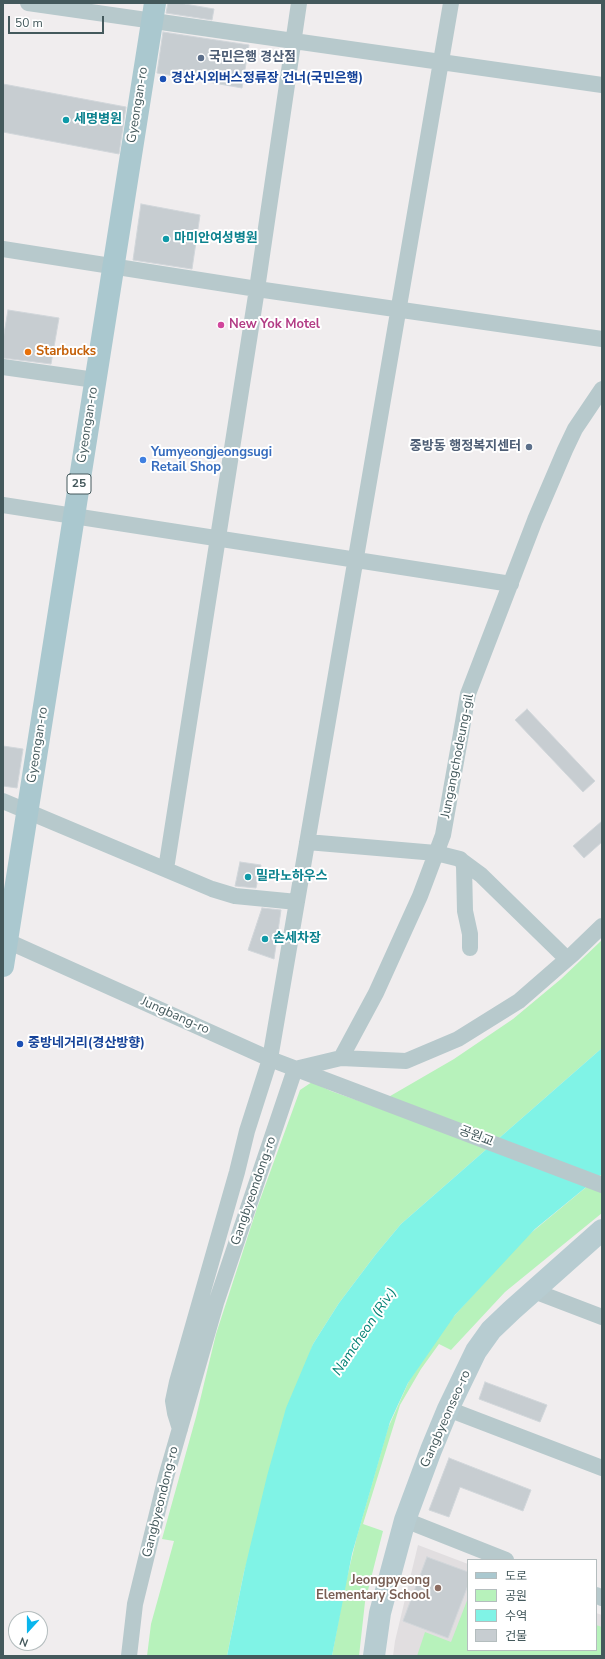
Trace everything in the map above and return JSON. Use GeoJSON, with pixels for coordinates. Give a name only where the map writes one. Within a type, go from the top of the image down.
{"type":"FeatureCollection","features":[{"type":"Feature","properties":{"kind":"main road","name":"Gyeongan-ro"},"geometry":{"type":"LineString","coordinates":[[3,966],[5,940],[28,811],[153,12]]}},
{"type":"Feature","properties":{"kind":"street"},"geometry":{"type":"LineString","coordinates":[[28,3],[153,12],[293,41],[602,85]]}},
{"type":"Feature","properties":{"kind":"street"},"geometry":{"type":"LineString","coordinates":[[166,869],[257,289],[299,3]]}},
{"type":"Feature","properties":{"kind":"street"},"geometry":{"type":"LineString","coordinates":[[180,1429],[173,1401],[177,1382],[233,1187],[247,1131],[270,1059],[451,3]]}},
{"type":"Feature","properties":{"kind":"street"},"geometry":{"type":"LineString","coordinates":[[3,249],[257,289],[602,339]]}},
{"type":"Feature","properties":{"kind":"street"},"geometry":{"type":"LineString","coordinates":[[3,367],[95,380]]}},
{"type":"Feature","properties":{"kind":"street","name":"Jungangchodeung-gil"},"geometry":{"type":"LineString","coordinates":[[341,1058],[376,993],[420,896],[436,854],[444,829],[468,694],[535,520],[575,429],[602,389]]}},
{"type":"Feature","properties":{"kind":"street"},"geometry":{"type":"LineString","coordinates":[[3,504],[511,584]]}},
{"type":"Feature","properties":{"kind":"street"},"geometry":{"type":"LineString","coordinates":[[3,801],[212,889],[229,894],[297,902]]}},
{"type":"Feature","properties":{"kind":"street"},"geometry":{"type":"LineString","coordinates":[[307,842],[436,854],[449,856],[462,861],[481,875],[567,959]]}},
{"type":"Feature","properties":{"kind":"street"},"geometry":{"type":"LineString","coordinates":[[462,861],[466,911],[470,934],[470,948]]}},
{"type":"Feature","properties":{"kind":"street"},"geometry":{"type":"LineString","coordinates":[[295,1069],[341,1058],[406,1061],[458,1039],[519,1001],[602,926]]}},
{"type":"Feature","properties":{"kind":"street","name":"Jungbang-ro"},"geometry":{"type":"LineString","coordinates":[[5,940],[270,1059],[349,1089]]}},
{"type":"Feature","properties":{"kind":"street","name":"Gangbyeondong-ro"},"geometry":{"type":"LineString","coordinates":[[129,1656],[135,1604],[166,1477],[221,1289],[295,1069]]}},
{"type":"Feature","properties":{"kind":"street","name":"공원교"},"geometry":{"type":"LineString","coordinates":[[349,1089],[602,1185]]}},
{"type":"Feature","properties":{"kind":"street","name":"Gangbyeonseo-ro"},"geometry":{"type":"LineString","coordinates":[[374,1656],[380,1613],[405,1520],[448,1409],[476,1351],[491,1330],[602,1230]]}},
{"type":"Feature","properties":{"kind":"street"},"geometry":{"type":"LineString","coordinates":[[534,1290],[602,1316]]}},
{"type":"Feature","properties":{"kind":"street"},"geometry":{"type":"LineString","coordinates":[[448,1409],[602,1468]]}},
{"type":"Feature","properties":{"kind":"street"},"geometry":{"type":"LineString","coordinates":[[405,1520],[503,1559]]}},
{"type":"Feature","properties":{"kind":"shaded area","name":"Jeongpyeong Elementary School"},"geometry":{"type":"Polygon","coordinates":[[[418,1545],[467,1564],[467,1651],[597,1651],[597,1613],[602,1615],[602,1656],[393,1656],[395,1641],[418,1545]]]}},
{"type":"Feature","properties":{"kind":"green space"},"geometry":{"type":"Polygon","coordinates":[[[602,940],[602,1048],[401,1224],[339,1303],[313,1344],[244,1572],[227,1656],[147,1656],[151,1624],[174,1541],[162,1539],[196,1417],[216,1334],[257,1208],[300,1090],[312,1082],[331,1091],[373,1106],[454,1059],[513,1019],[561,979],[602,940]]]}},
{"type":"Feature","properties":{"kind":"green space"},"geometry":{"type":"Polygon","coordinates":[[[602,1174],[602,1213],[505,1292],[451,1350],[439,1344],[421,1369],[400,1405],[363,1524],[383,1531],[365,1602],[359,1656],[332,1656],[344,1590],[357,1536],[388,1428],[409,1381],[447,1324],[520,1242],[602,1174]]]}},
{"type":"Feature","properties":{"kind":"green space"},"geometry":{"type":"Polygon","coordinates":[[[467,1601],[467,1651],[597,1651],[597,1625],[602,1627],[602,1656],[417,1656],[425,1632],[451,1642],[467,1601]]]}},
{"type":"Feature","properties":{"kind":"water","name":"Namcheon (Riv.)"},"geometry":{"type":"Polygon","coordinates":[[[602,1048],[602,1174],[535,1229],[455,1315],[408,1383],[390,1422],[352,1554],[332,1656],[227,1656],[244,1572],[267,1476],[286,1408],[313,1344],[339,1303],[401,1224],[602,1048]]]}},
{"type":"Feature","properties":{"kind":"building"},"geometry":{"type":"Polygon","coordinates":[[[168,3],[179,3],[214,9],[212,20],[166,13],[168,3]]]}},
{"type":"Feature","properties":{"kind":"building"},"geometry":{"type":"Polygon","coordinates":[[[163,32],[249,45],[242,88],[157,73],[163,32]]]}},
{"type":"Feature","properties":{"kind":"building","name":"세명병원"},"geometry":{"type":"Polygon","coordinates":[[[3,84],[126,107],[119,154],[3,132],[3,84]]]}},
{"type":"Feature","properties":{"kind":"building","name":"마미안여성병원"},"geometry":{"type":"Polygon","coordinates":[[[141,204],[200,215],[192,269],[133,260],[141,204]]]}},
{"type":"Feature","properties":{"kind":"building","name":"Starbucks"},"geometry":{"type":"Polygon","coordinates":[[[8,310],[59,318],[51,364],[3,358],[3,340],[8,310]]]}},
{"type":"Feature","properties":{"kind":"building"},"geometry":{"type":"Polygon","coordinates":[[[527,709],[595,781],[583,792],[515,720],[527,709]]]}},
{"type":"Feature","properties":{"kind":"building"},"geometry":{"type":"Polygon","coordinates":[[[3,746],[23,749],[17,788],[3,786],[3,746]]]}},
{"type":"Feature","properties":{"kind":"building"},"geometry":{"type":"Polygon","coordinates":[[[602,821],[602,842],[584,858],[573,846],[602,821]]]}},
{"type":"Feature","properties":{"kind":"building","name":"밀라노하우스"},"geometry":{"type":"Polygon","coordinates":[[[240,862],[261,865],[256,888],[235,886],[240,862]]]}},
{"type":"Feature","properties":{"kind":"building","name":"손세차장"},"geometry":{"type":"Polygon","coordinates":[[[262,908],[281,910],[274,959],[248,950],[262,908]]]}},
{"type":"Feature","properties":{"kind":"building"},"geometry":{"type":"Polygon","coordinates":[[[485,1382],[547,1405],[540,1422],[479,1399],[485,1382]]]}},
{"type":"Feature","properties":{"kind":"building"},"geometry":{"type":"Polygon","coordinates":[[[449,1458],[531,1490],[523,1511],[460,1487],[449,1517],[429,1510],[449,1458]]]}},
{"type":"Feature","properties":{"kind":"building"},"geometry":{"type":"Polygon","coordinates":[[[427,1557],[467,1572],[467,1588],[448,1638],[403,1621],[427,1557]]]}},
{"type":"Feature","properties":{"kind":"place","name":"국민은행 경산점"},"geometry":{"type":"Point","coordinates":[201,58]}},
{"type":"Feature","properties":{"kind":"place","name":"경산시외버스정류장 건너(국민은행)"},"geometry":{"type":"Point","coordinates":[163,79]}},
{"type":"Feature","properties":{"kind":"place","name":"세명병원"},"geometry":{"type":"Point","coordinates":[66,120]}},
{"type":"Feature","properties":{"kind":"place","name":"마미안여성병원"},"geometry":{"type":"Point","coordinates":[166,239]}},
{"type":"Feature","properties":{"kind":"place","name":"New Yok Motel"},"geometry":{"type":"Point","coordinates":[221,325]}},
{"type":"Feature","properties":{"kind":"place","name":"Starbucks"},"geometry":{"type":"Point","coordinates":[28,352]}},
{"type":"Feature","properties":{"kind":"place","name":"중방동 행정복지센터"},"geometry":{"type":"Point","coordinates":[529,447]}},
{"type":"Feature","properties":{"kind":"place","name":"Yumyeongjeongsugi Retail Shop"},"geometry":{"type":"Point","coordinates":[143,460]}},
{"type":"Feature","properties":{"kind":"place","name":"밀라노하우스"},"geometry":{"type":"Point","coordinates":[248,877]}},
{"type":"Feature","properties":{"kind":"place","name":"손세차장"},"geometry":{"type":"Point","coordinates":[265,939]}},
{"type":"Feature","properties":{"kind":"place","name":"중방네거리(경산방향)"},"geometry":{"type":"Point","coordinates":[20,1044]}},
{"type":"Feature","properties":{"kind":"place","name":"Jeongpyeong Elementary School"},"geometry":{"type":"Point","coordinates":[438,1588]}}]}
